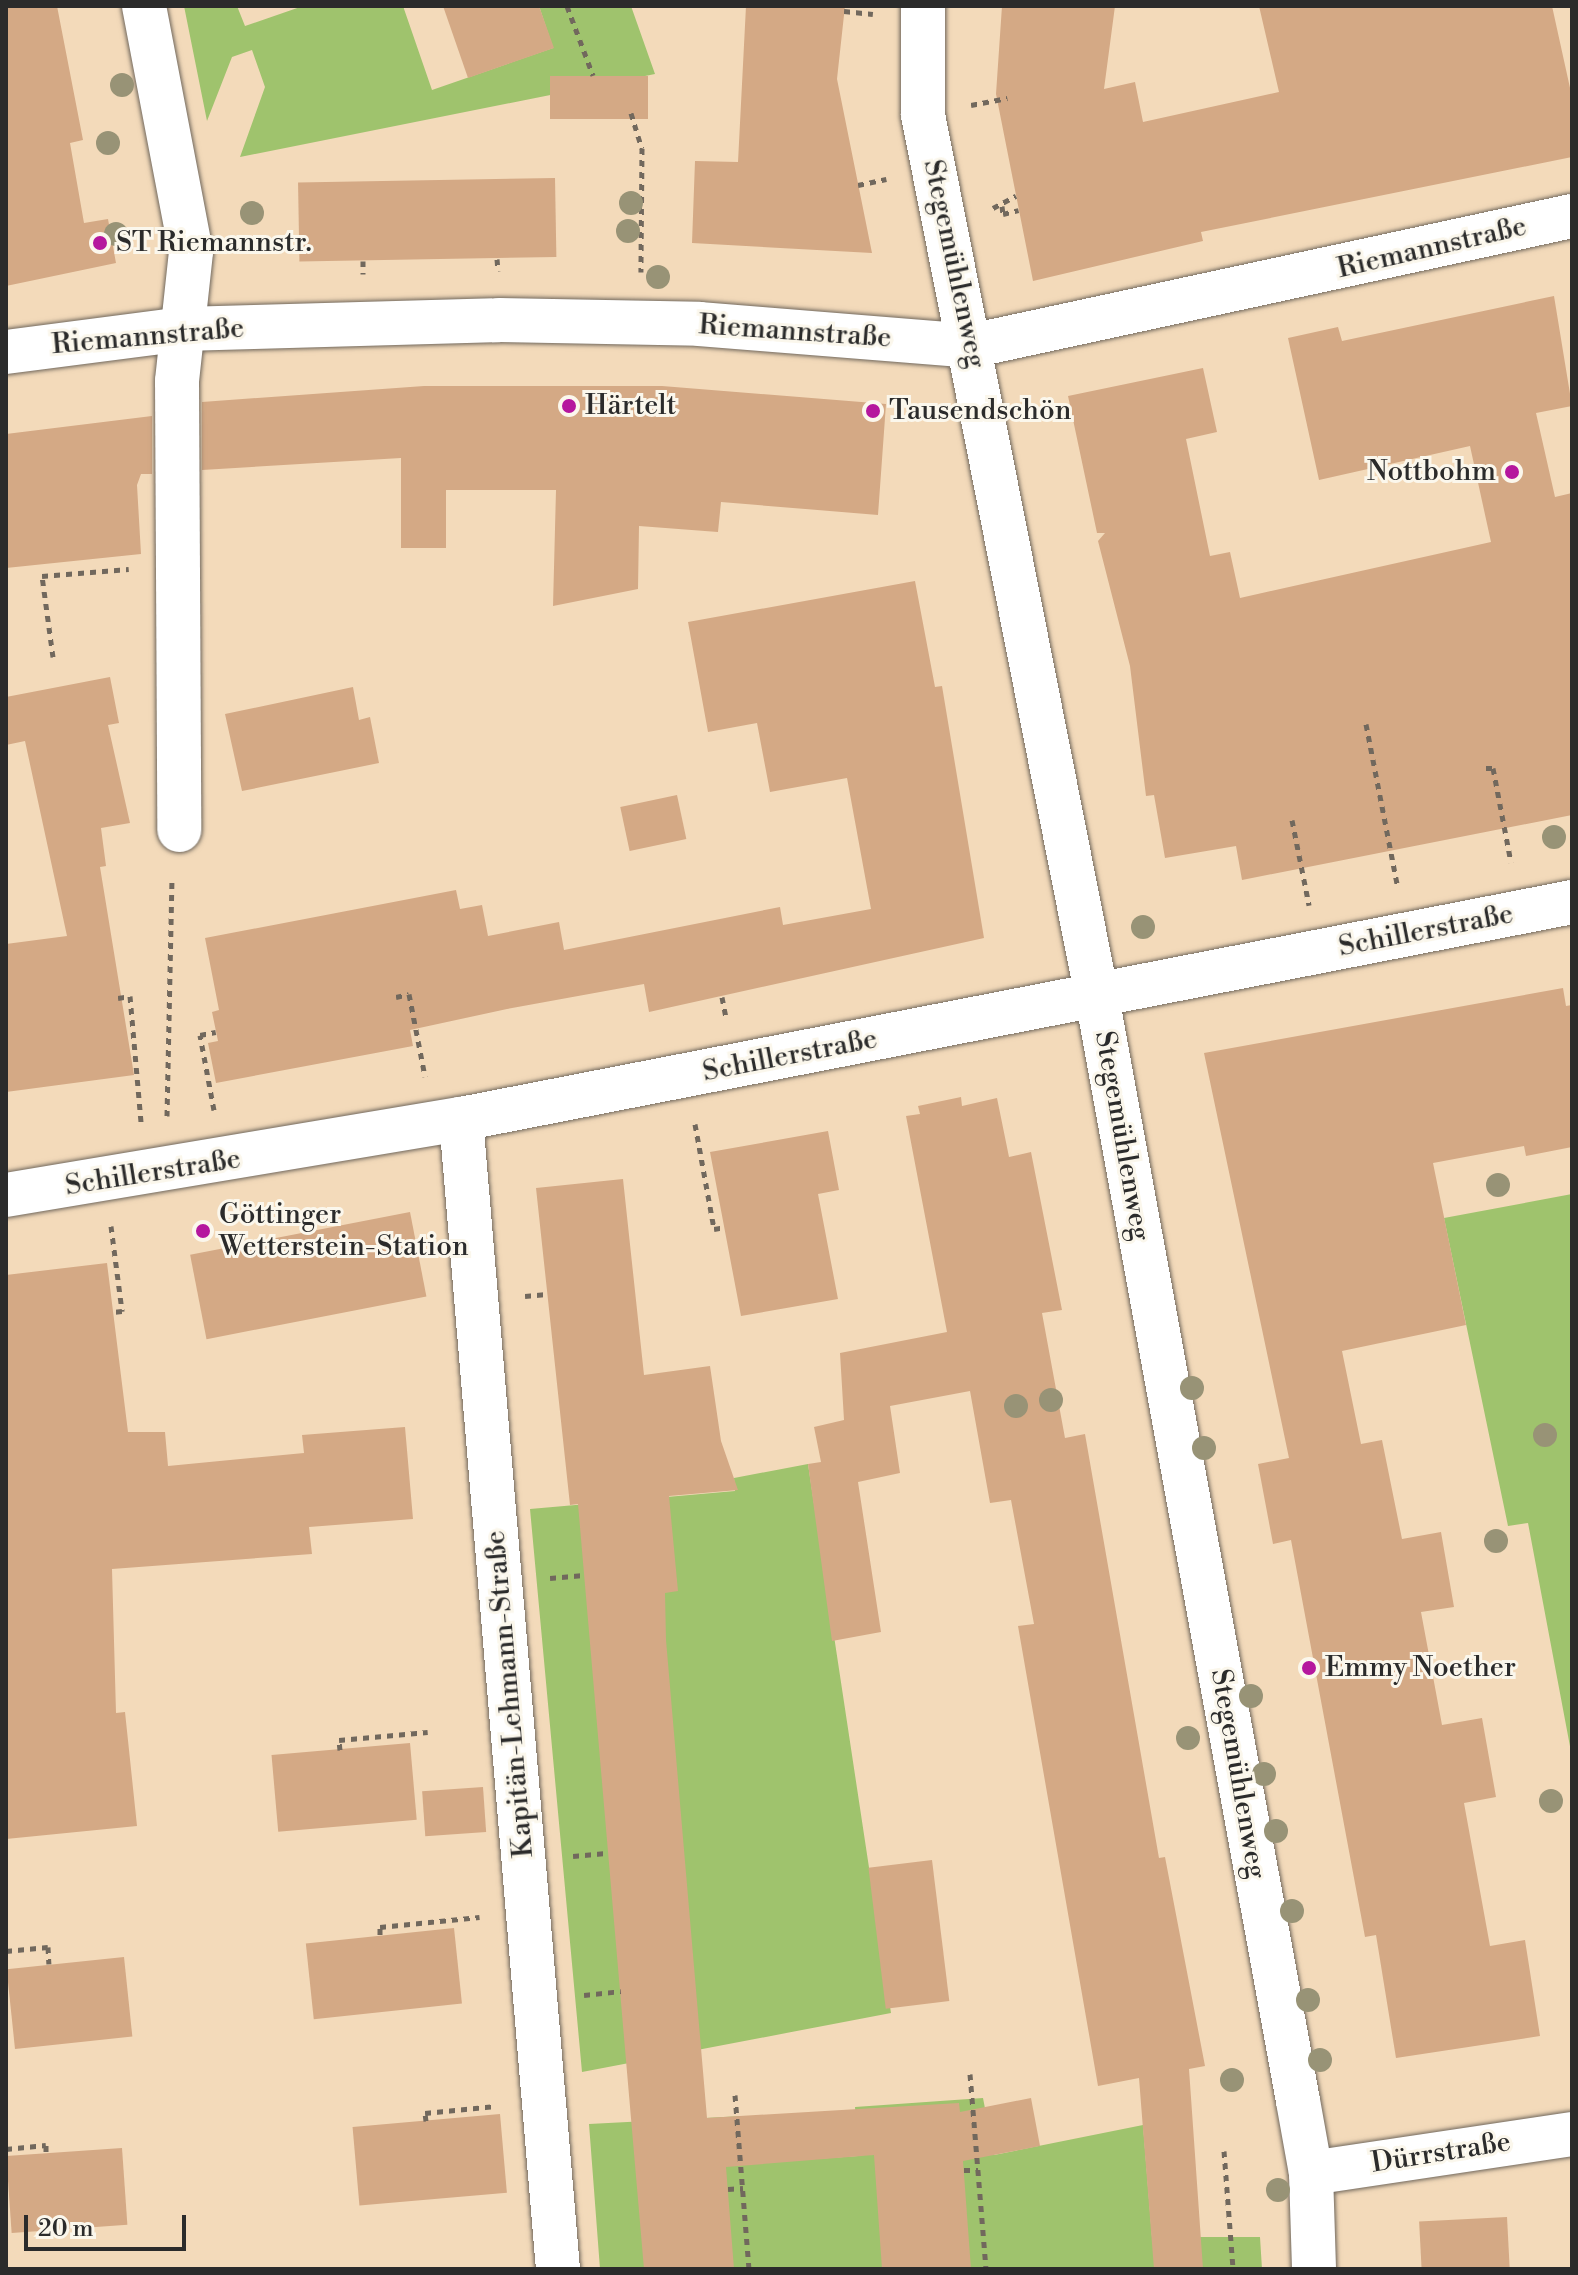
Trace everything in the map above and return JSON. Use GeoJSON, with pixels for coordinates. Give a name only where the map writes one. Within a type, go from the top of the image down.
{"type":"FeatureCollection","features":[{"type":"Feature","properties":{"kind":"street"},"geometry":{"type":"LineString","coordinates":[[144,6],[191,252],[183,329],[178,565],[185,721],[179,830]]}},
{"type":"Feature","properties":{"kind":"street","name":"Stegemühlenweg"},"geometry":{"type":"LineString","coordinates":[[923,6],[923,115],[1097,997],[1311,2173],[1314,2269]]}},
{"type":"Feature","properties":{"kind":"street","name":"Riemannstraße"},"geometry":{"type":"LineString","coordinates":[[6,352],[183,329],[641,321],[971,346],[1572,216]]}},
{"type":"Feature","properties":{"kind":"street","name":"Schillerstraße"},"geometry":{"type":"LineString","coordinates":[[6,1195],[137,1177],[448,1121],[1097,997],[1572,902]]}},
{"type":"Feature","properties":{"kind":"street","name":"Kapitän-Lehmann-Straße"},"geometry":{"type":"LineString","coordinates":[[448,1121],[528,1912],[558,2269]]}},
{"type":"Feature","properties":{"kind":"street","name":"Dürrstraße"},"geometry":{"type":"LineString","coordinates":[[1311,2173],[1572,2134]]}},
{"type":"Feature","properties":{"kind":"path"},"geometry":{"type":"LineString","coordinates":[[567,6],[593,75]]}},
{"type":"Feature","properties":{"kind":"path"},"geometry":{"type":"LineString","coordinates":[[631,113],[642,148],[641,321]]}},
{"type":"Feature","properties":{"kind":"path"},"geometry":{"type":"LineString","coordinates":[[1002,206],[1003,214],[1019,210]]}},
{"type":"Feature","properties":{"kind":"path"},"geometry":{"type":"LineString","coordinates":[[53,657],[42,576],[178,565]]}},
{"type":"Feature","properties":{"kind":"path"},"geometry":{"type":"LineString","coordinates":[[1366,724],[1375,790],[1407,935]]}},
{"type":"Feature","properties":{"kind":"path"},"geometry":{"type":"LineString","coordinates":[[1486,768],[1493,768],[1521,912]]}},
{"type":"Feature","properties":{"kind":"path"},"geometry":{"type":"LineString","coordinates":[[1292,820],[1319,953]]}},
{"type":"Feature","properties":{"kind":"path"},"geometry":{"type":"LineString","coordinates":[[113,1312],[122,1311],[173,840],[179,830]]}},
{"type":"Feature","properties":{"kind":"path"},"geometry":{"type":"LineString","coordinates":[[396,997],[409,994],[448,1121]]}},
{"type":"Feature","properties":{"kind":"path"},"geometry":{"type":"LineString","coordinates":[[118,998],[130,996],[141,1075],[137,1177]]}},
{"type":"Feature","properties":{"kind":"path"},"geometry":{"type":"LineString","coordinates":[[216,1032],[200,1035],[224,1162]]}},
{"type":"Feature","properties":{"kind":"path"},"geometry":{"type":"LineString","coordinates":[[685,1076],[714,1229],[725,1227]]}},
{"type":"Feature","properties":{"kind":"path"},"geometry":{"type":"LineString","coordinates":[[340,1750],[339,1740],[428,1732]]}},
{"type":"Feature","properties":{"kind":"path"},"geometry":{"type":"LineString","coordinates":[[380,1935],[380,1927],[528,1912]]}},
{"type":"Feature","properties":{"kind":"path"},"geometry":{"type":"LineString","coordinates":[[6,1951],[48,1947],[49,1964]]}},
{"type":"Feature","properties":{"kind":"path"},"geometry":{"type":"LineString","coordinates":[[970,2074],[986,2269]]}},
{"type":"Feature","properties":{"kind":"path"},"geometry":{"type":"LineString","coordinates":[[735,2095],[749,2269]]}},
{"type":"Feature","properties":{"kind":"path"},"geometry":{"type":"LineString","coordinates":[[426,2121],[425,2113],[545,2102]]}},
{"type":"Feature","properties":{"kind":"path"},"geometry":{"type":"LineString","coordinates":[[6,2149],[46,2145],[46,2154]]}},
{"type":"Feature","properties":{"kind":"path"},"geometry":{"type":"LineString","coordinates":[[1224,2151],[1233,2269]]}},
{"type":"Feature","properties":{"kind":"path"},"geometry":{"type":"LineString","coordinates":[[964,2170],[978,2170]]}},
{"type":"Feature","properties":{"kind":"path"},"geometry":{"type":"LineString","coordinates":[[728,2189],[743,2188]]}},
{"type":"Feature","properties":{"kind":"green space"},"geometry":{"type":"Polygon","coordinates":[[[184,6],[237,6],[245,26],[303,6],[403,6],[432,90],[553,48],[539,6],[631,6],[655,74],[240,157],[265,87],[252,50],[232,57],[207,121],[184,6]]]}},
{"type":"Feature","properties":{"kind":"green space"},"geometry":{"type":"Polygon","coordinates":[[[1572,1194],[1572,1757],[1528,1523],[1508,1526],[1444,1218],[1572,1194]]]}},
{"type":"Feature","properties":{"kind":"green space"},"geometry":{"type":"Polygon","coordinates":[[[808,1464],[891,2013],[582,2072],[530,1509],[735,1491],[734,1478],[808,1464]]]}},
{"type":"Feature","properties":{"kind":"green space"},"geometry":{"type":"Polygon","coordinates":[[[983,2098],[994,2155],[1143,2125],[1152,2237],[1260,2237],[1262,2269],[600,2269],[589,2124],[743,2116],[746,2164],[858,2156],[855,2107],[983,2098]]]}},
{"type":"Feature","properties":{"kind":"building"},"geometry":{"type":"Polygon","coordinates":[[[6,6],[57,6],[83,140],[70,143],[84,223],[108,219],[116,263],[6,286],[6,6]]]}},
{"type":"Feature","properties":{"kind":"building"},"geometry":{"type":"Polygon","coordinates":[[[443,6],[539,6],[554,48],[468,78],[443,6]]]}},
{"type":"Feature","properties":{"kind":"building"},"geometry":{"type":"Polygon","coordinates":[[[746,6],[845,6],[837,79],[872,253],[692,243],[695,161],[738,162],[746,6]]]}},
{"type":"Feature","properties":{"kind":"building"},"geometry":{"type":"Polygon","coordinates":[[[1002,6],[1115,6],[1104,89],[1135,82],[1143,122],[1279,92],[1259,6],[1552,6],[1572,97],[1572,157],[1201,232],[1203,241],[1033,281],[996,94],[1002,6]]]}},
{"type":"Feature","properties":{"kind":"building"},"geometry":{"type":"Polygon","coordinates":[[[550,76],[648,76],[648,119],[550,119],[550,76]]]}},
{"type":"Feature","properties":{"kind":"building"},"geometry":{"type":"Polygon","coordinates":[[[555,178],[556,257],[299,261],[298,182],[555,178]]]}},
{"type":"Feature","properties":{"kind":"building"},"geometry":{"type":"Polygon","coordinates":[[[1554,296],[1572,406],[1536,413],[1555,497],[1572,493],[1572,815],[1242,880],[1236,846],[1165,858],[1154,795],[1146,796],[1130,666],[1098,541],[1105,533],[1097,533],[1068,396],[1203,368],[1217,432],[1186,439],[1210,556],[1230,552],[1240,598],[1491,542],[1470,446],[1319,480],[1288,338],[1338,327],[1342,341],[1554,296]]]}},
{"type":"Feature","properties":{"kind":"building"},"geometry":{"type":"Polygon","coordinates":[[[424,386],[662,386],[886,404],[878,515],[721,502],[718,532],[639,526],[638,589],[553,606],[556,490],[446,490],[446,548],[401,548],[401,458],[202,470],[202,402],[424,386]]]}},
{"type":"Feature","properties":{"kind":"building"},"geometry":{"type":"Polygon","coordinates":[[[152,416],[152,474],[141,474],[137,485],[141,554],[6,568],[6,434],[152,416]]]}},
{"type":"Feature","properties":{"kind":"building"},"geometry":{"type":"Polygon","coordinates":[[[915,581],[935,687],[942,686],[984,938],[649,1012],[644,984],[507,1009],[410,1030],[413,1046],[216,1083],[208,1043],[218,1041],[212,1012],[219,1010],[205,938],[456,890],[460,909],[482,905],[488,936],[559,922],[564,950],[780,907],[783,925],[871,909],[847,778],[770,792],[757,723],[708,732],[688,622],[915,581]]]}},
{"type":"Feature","properties":{"kind":"building"},"geometry":{"type":"Polygon","coordinates":[[[110,677],[119,723],[108,725],[130,823],[101,828],[106,866],[100,867],[134,1075],[6,1092],[6,944],[67,936],[25,741],[6,745],[6,697],[110,677]]]}},
{"type":"Feature","properties":{"kind":"building"},"geometry":{"type":"Polygon","coordinates":[[[353,687],[359,720],[370,717],[379,763],[242,791],[225,714],[353,687]]]}},
{"type":"Feature","properties":{"kind":"building"},"geometry":{"type":"Polygon","coordinates":[[[677,795],[686,839],[630,851],[620,807],[677,795]]]}},
{"type":"Feature","properties":{"kind":"building"},"geometry":{"type":"Polygon","coordinates":[[[1563,988],[1566,1006],[1572,1005],[1572,1147],[1526,1156],[1524,1146],[1433,1163],[1466,1325],[1342,1351],[1361,1444],[1382,1440],[1402,1539],[1441,1532],[1454,1607],[1421,1612],[1442,1725],[1482,1718],[1496,1797],[1464,1803],[1490,1946],[1525,1940],[1540,2036],[1396,2058],[1376,1935],[1365,1937],[1291,1540],[1273,1544],[1258,1464],[1289,1458],[1204,1053],[1563,988]]]}},
{"type":"Feature","properties":{"kind":"building"},"geometry":{"type":"Polygon","coordinates":[[[961,1097],[962,1106],[997,1098],[1009,1157],[1031,1152],[1062,1310],[1042,1313],[1065,1438],[1085,1434],[1159,1858],[1165,1857],[1205,2066],[1189,2069],[1203,2269],[1154,2269],[1139,2078],[1098,2086],[1018,1626],[1034,1624],[1011,1500],[990,1503],[970,1391],[890,1406],[900,1473],[858,1482],[881,1632],[832,1641],[808,1464],[821,1462],[814,1427],[844,1420],[840,1353],[947,1332],[906,1116],[920,1114],[918,1106],[961,1097]]]}},
{"type":"Feature","properties":{"kind":"building"},"geometry":{"type":"Polygon","coordinates":[[[828,1131],[839,1190],[818,1194],[838,1299],[741,1316],[710,1152],[828,1131]]]}},
{"type":"Feature","properties":{"kind":"building"},"geometry":{"type":"Polygon","coordinates":[[[623,1179],[644,1375],[710,1366],[721,1441],[738,1490],[669,1496],[678,1591],[665,1593],[666,1640],[707,2118],[959,2103],[960,2112],[1031,2098],[1040,2146],[963,2161],[971,2269],[882,2269],[874,2155],[726,2167],[734,2269],[644,2269],[578,1504],[570,1505],[536,1188],[623,1179]]]}},
{"type":"Feature","properties":{"kind":"building"},"geometry":{"type":"Polygon","coordinates":[[[410,1212],[426,1296],[207,1339],[190,1255],[410,1212]]]}},
{"type":"Feature","properties":{"kind":"building"},"geometry":{"type":"Polygon","coordinates":[[[107,1263],[128,1432],[165,1432],[168,1466],[304,1453],[302,1435],[405,1427],[413,1519],[309,1527],[312,1554],[112,1569],[116,1713],[125,1712],[137,1826],[6,1839],[6,1275],[107,1263]]]}},
{"type":"Feature","properties":{"kind":"building"},"geometry":{"type":"Polygon","coordinates":[[[410,1743],[417,1820],[278,1832],[272,1755],[410,1743]]]}},
{"type":"Feature","properties":{"kind":"building"},"geometry":{"type":"Polygon","coordinates":[[[483,1787],[486,1832],[425,1836],[422,1791],[483,1787]]]}},
{"type":"Feature","properties":{"kind":"building"},"geometry":{"type":"Polygon","coordinates":[[[932,1860],[949,2001],[886,2009],[868,1868],[932,1860]]]}},
{"type":"Feature","properties":{"kind":"building"},"geometry":{"type":"Polygon","coordinates":[[[454,1928],[462,2004],[314,2019],[306,1944],[454,1928]]]}},
{"type":"Feature","properties":{"kind":"building"},"geometry":{"type":"Polygon","coordinates":[[[124,1957],[132,2037],[15,2049],[7,1969],[124,1957]]]}},
{"type":"Feature","properties":{"kind":"building"},"geometry":{"type":"Polygon","coordinates":[[[500,2114],[507,2193],[359,2206],[353,2127],[500,2114]]]}},
{"type":"Feature","properties":{"kind":"building"},"geometry":{"type":"Polygon","coordinates":[[[122,2148],[127,2225],[12,2233],[6,2156],[122,2148]]]}},
{"type":"Feature","properties":{"kind":"building"},"geometry":{"type":"Polygon","coordinates":[[[1507,2217],[1510,2269],[1422,2269],[1419,2222],[1507,2217]]]}},
{"type":"Feature","properties":{"kind":"place","name":"ST Riemannstr."},"geometry":{"type":"Point","coordinates":[100,243]}},
{"type":"Feature","properties":{"kind":"place","name":"Härtelt"},"geometry":{"type":"Point","coordinates":[569,406]}},
{"type":"Feature","properties":{"kind":"place","name":"Tausendschön"},"geometry":{"type":"Point","coordinates":[873,411]}},
{"type":"Feature","properties":{"kind":"place","name":"Nottbohm"},"geometry":{"type":"Point","coordinates":[1512,472]}},
{"type":"Feature","properties":{"kind":"place","name":"Göttinger Wetterstein-Station"},"geometry":{"type":"Point","coordinates":[203,1231]}},
{"type":"Feature","properties":{"kind":"place","name":"Emmy Noether"},"geometry":{"type":"Point","coordinates":[1309,1668]}}]}
